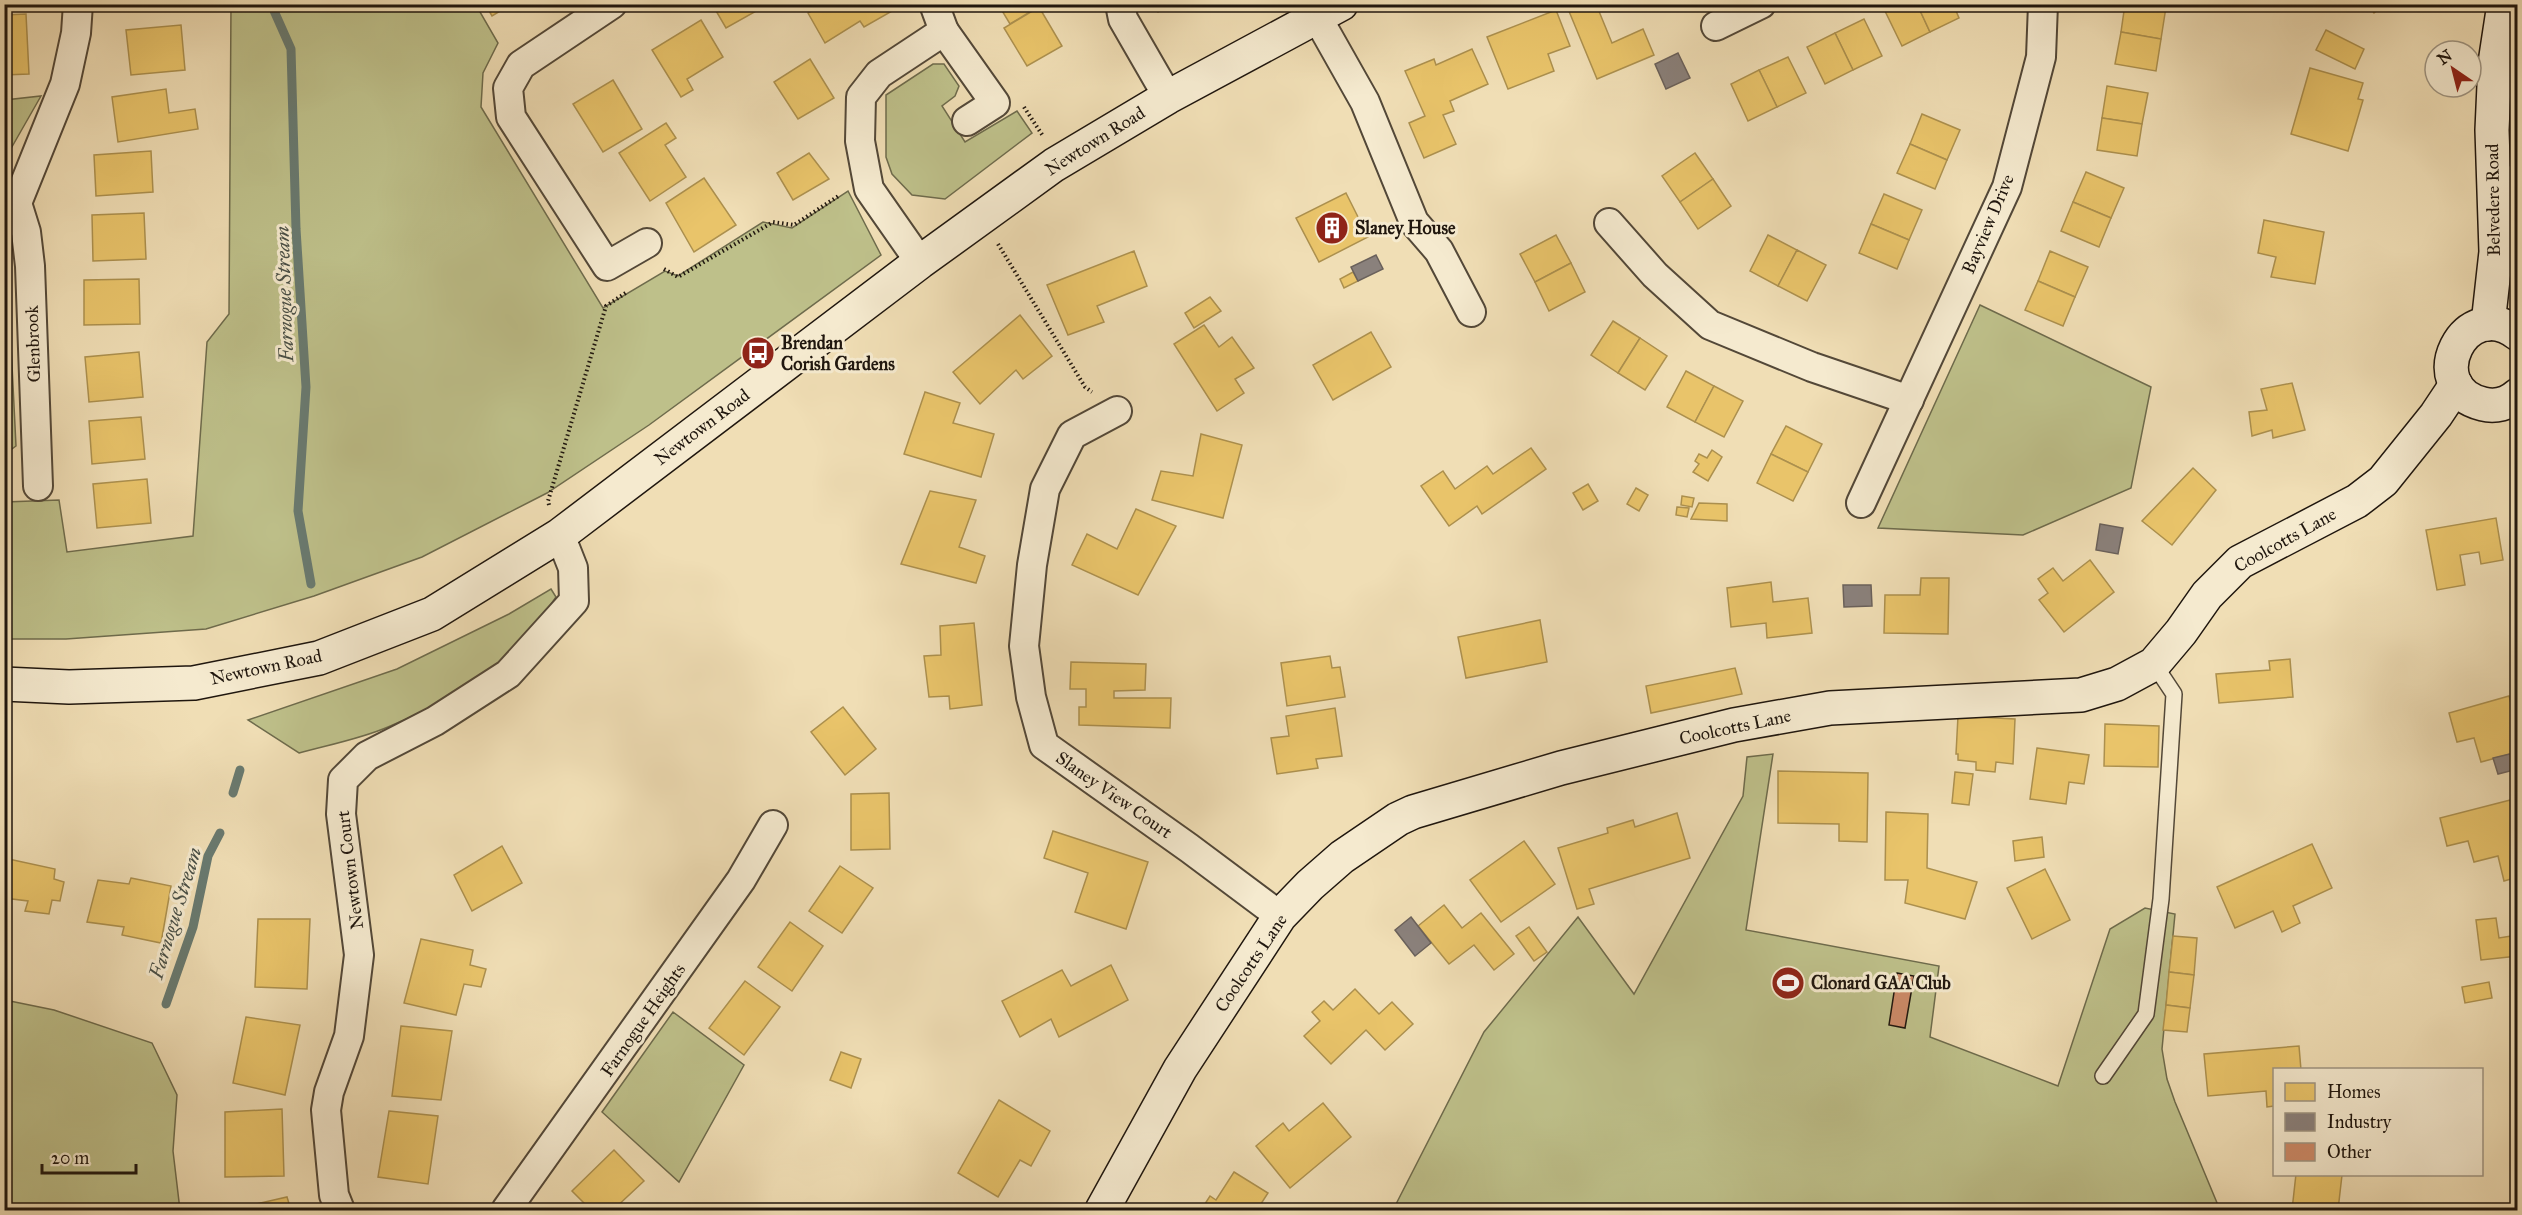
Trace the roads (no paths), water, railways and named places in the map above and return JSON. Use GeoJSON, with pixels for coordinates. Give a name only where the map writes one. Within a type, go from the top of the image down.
{"type":"FeatureCollection","features":[{"type":"Feature","properties":{"kind":"street","name":"Glenbrook"},"geometry":{"type":"LineString","coordinates":[[38,486],[30,266],[26,232],[11,209],[65,84],[76,33],[78,4]]}},
{"type":"Feature","properties":{"kind":"street"},"geometry":{"type":"LineString","coordinates":[[612,4],[520,65],[508,88],[511,117],[607,266],[647,243]]}},
{"type":"Feature","properties":{"kind":"street"},"geometry":{"type":"LineString","coordinates":[[934,4],[944,31],[995,103],[967,121]]}},
{"type":"Feature","properties":{"kind":"street"},"geometry":{"type":"LineString","coordinates":[[1120,4],[1123,19],[1168,97]]}},
{"type":"Feature","properties":{"kind":"street"},"geometry":{"type":"LineString","coordinates":[[1716,26],[1761,4]]}},
{"type":"Feature","properties":{"kind":"street","name":"Bayview Drive"},"geometry":{"type":"LineString","coordinates":[[1861,503],[2007,187],[2041,57],[2043,4]]}},
{"type":"Feature","properties":{"kind":"street","name":"Belvedere Road"},"geometry":{"type":"LineString","coordinates":[[2503,329],[2496,252],[2505,174],[2495,63],[2504,4]]}},
{"type":"Feature","properties":{"kind":"street"},"geometry":{"type":"LineString","coordinates":[[1329,11],[1414,222],[1439,251],[1471,312]]}},
{"type":"Feature","properties":{"kind":"street","name":"Newtown Road"},"geometry":{"type":"LineString","coordinates":[[4,684],[69,687],[194,682],[319,658],[432,614],[560,536],[920,262],[1054,165],[1168,97],[1329,11]]}},
{"type":"Feature","properties":{"kind":"street"},"geometry":{"type":"LineString","coordinates":[[920,262],[869,189],[860,141],[861,97],[879,74],[944,31]]}},
{"type":"Feature","properties":{"kind":"street"},"geometry":{"type":"LineString","coordinates":[[1609,223],[1655,275],[1710,325],[1812,368],[1909,400]]}},
{"type":"Feature","properties":{"kind":"street"},"geometry":{"type":"LineString","coordinates":[[2503,329],[2475,327],[2464,335],[2455,346],[2451,358],[2451,372],[2456,385],[2464,395],[2482,404],[2501,404],[2516,400]]}},
{"type":"Feature","properties":{"kind":"street","name":"Coolcotts Lane"},"geometry":{"type":"LineString","coordinates":[[1102,1210],[1180,1069],[1280,916],[1342,857],[1398,819],[1413,812],[1553,770],[1734,725],[1830,708],[2080,694],[2117,684],[2154,664],[2223,576],[2240,562],[2357,501],[2383,481],[2436,415],[2456,385]]}},
{"type":"Feature","properties":{"kind":"street","name":"Slaney View Court"},"geometry":{"type":"LineString","coordinates":[[1117,411],[1072,435],[1046,489],[1032,565],[1024,646],[1031,697],[1044,745],[1280,916]]}},
{"type":"Feature","properties":{"kind":"street","name":"Newtown Court"},"geometry":{"type":"LineString","coordinates":[[340,1210],[334,1195],[326,1110],[349,1036],[359,955],[341,814],[343,780],[367,756],[435,721],[508,674],[547,633],[574,601],[573,568],[560,536]]}},
{"type":"Feature","properties":{"kind":"street","name":"Farnogue Heights"},"geometry":{"type":"LineString","coordinates":[[506,1210],[741,880],[772,825]]}},
{"type":"Feature","properties":{"kind":"lane"},"geometry":{"type":"LineString","coordinates":[[2103,1076],[2146,1014],[2161,899],[2174,694],[2154,664]]}},
{"type":"Feature","properties":{"kind":"waterway","name":"Farnogue Stream"},"geometry":{"type":"LineString","coordinates":[[271,4],[291,49],[296,229],[306,387],[298,511],[311,584]]}},
{"type":"Feature","properties":{"kind":"waterway","name":"Farnogue Stream"},"geometry":{"type":"LineString","coordinates":[[233,793],[240,770]]}},
{"type":"Feature","properties":{"kind":"waterway","name":"Farnogue Stream"},"geometry":{"type":"LineString","coordinates":[[166,1004],[193,927],[208,856],[220,833]]}},
{"type":"Feature","properties":{"kind":"place","name":"Slaney House"},"geometry":{"type":"Point","coordinates":[1332,228]}},
{"type":"Feature","properties":{"kind":"place","name":"Brendan Corish Gardens"},"geometry":{"type":"Point","coordinates":[758,353]}},
{"type":"Feature","properties":{"kind":"place","name":"Clonard GAA Club"},"geometry":{"type":"Point","coordinates":[1788,983]}}]}
